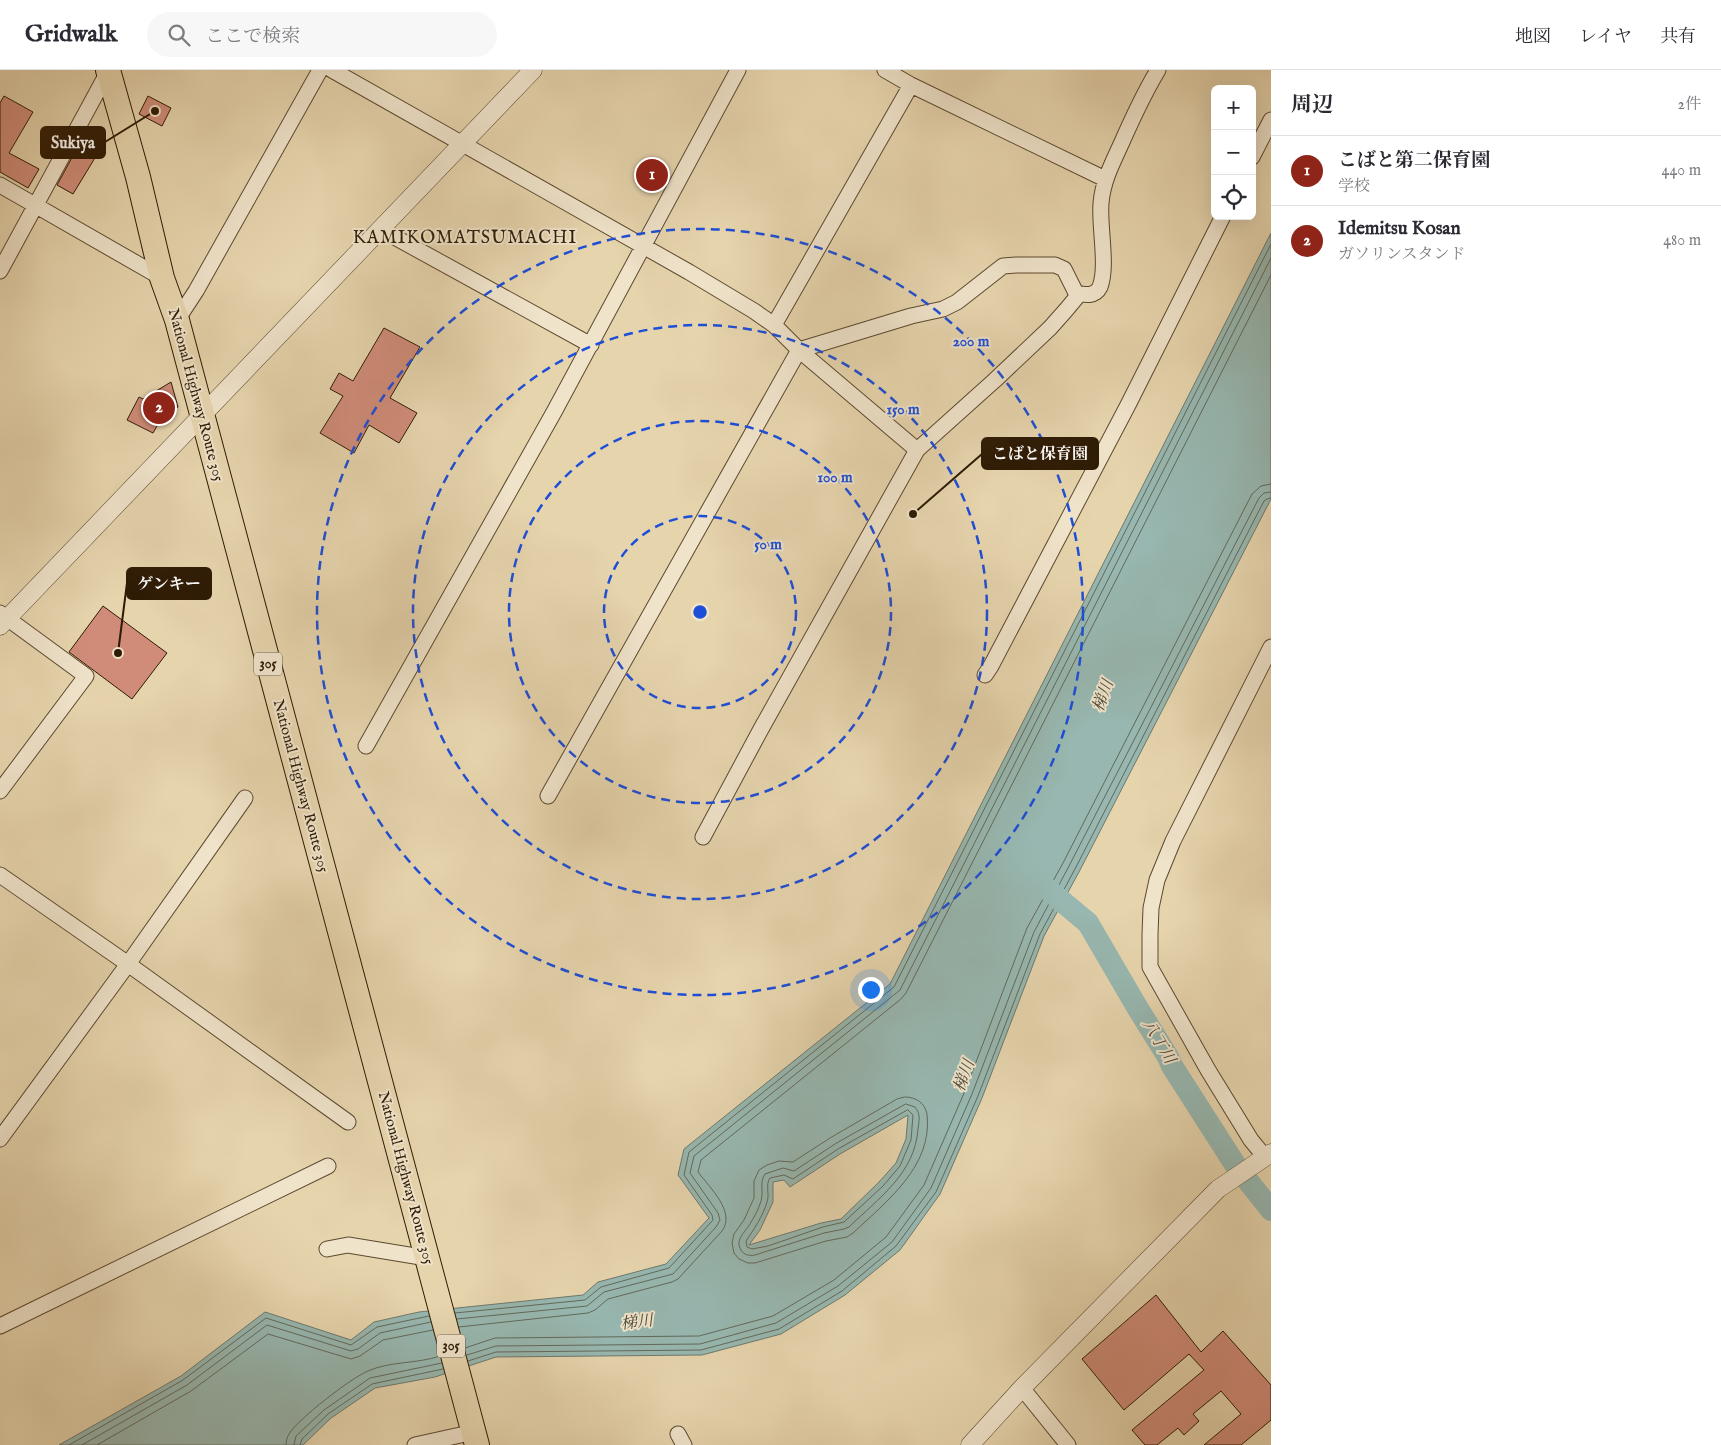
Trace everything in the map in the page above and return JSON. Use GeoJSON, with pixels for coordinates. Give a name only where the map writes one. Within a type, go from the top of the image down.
{"type":"FeatureCollection","features":[{"type":"Feature","properties":{"kind":"highway","name":"National Highway Route 305"},"geometry":{"type":"LineString","coordinates":[[108,70],[138,177],[162,278],[177,320],[474,1433]]}},
{"type":"Feature","properties":{"kind":"street"},"geometry":{"type":"LineString","coordinates":[[0,271],[108,70]]}},
{"type":"Feature","properties":{"kind":"street"},"geometry":{"type":"LineString","coordinates":[[177,320],[196,291],[320,70]]}},
{"type":"Feature","properties":{"kind":"street"},"geometry":{"type":"LineString","coordinates":[[332,70],[727,294],[774,325],[799,350],[917,450]]}},
{"type":"Feature","properties":{"kind":"street"},"geometry":{"type":"LineString","coordinates":[[0,792],[86,676],[3,619],[533,70]]}},
{"type":"Feature","properties":{"kind":"street"},"geometry":{"type":"LineString","coordinates":[[366,746],[591,344],[738,70]]}},
{"type":"Feature","properties":{"kind":"street"},"geometry":{"type":"LineString","coordinates":[[885,70],[911,85],[1105,179]]}},
{"type":"Feature","properties":{"kind":"street"},"geometry":{"type":"LineString","coordinates":[[1076,293],[1092,294],[1100,286],[1103,268],[1101,204],[1105,179],[1144,94],[1158,70]]}},
{"type":"Feature","properties":{"kind":"street"},"geometry":{"type":"LineString","coordinates":[[774,325],[911,85]]}},
{"type":"Feature","properties":{"kind":"street"},"geometry":{"type":"LineString","coordinates":[[1256,149],[1271,120]]}},
{"type":"Feature","properties":{"kind":"street"},"geometry":{"type":"LineString","coordinates":[[0,185],[162,278]]}},
{"type":"Feature","properties":{"kind":"street"},"geometry":{"type":"LineString","coordinates":[[984,675],[991,666],[1128,405],[1221,220]]}},
{"type":"Feature","properties":{"kind":"street"},"geometry":{"type":"LineString","coordinates":[[380,228],[591,344]]}},
{"type":"Feature","properties":{"kind":"street"},"geometry":{"type":"LineString","coordinates":[[548,796],[799,350],[911,316],[942,309],[957,302],[1003,266],[1056,265],[1064,269],[1076,293],[1076,298],[1050,328],[917,450],[761,729],[703,837]]}},
{"type":"Feature","properties":{"kind":"street"},"geometry":{"type":"LineString","coordinates":[[970,1445],[1022,1388],[1222,1186],[1265,1157],[1251,1140],[1208,1070],[1150,967],[1150,934],[1151,908],[1157,880],[1173,842],[1271,647]]}},
{"type":"Feature","properties":{"kind":"street"},"geometry":{"type":"LineString","coordinates":[[0,1139],[128,964],[245,798]]}},
{"type":"Feature","properties":{"kind":"street"},"geometry":{"type":"LineString","coordinates":[[0,875],[128,964],[348,1122]]}},
{"type":"Feature","properties":{"kind":"street"},"geometry":{"type":"LineString","coordinates":[[0,1326],[328,1166]]}},
{"type":"Feature","properties":{"kind":"street"},"geometry":{"type":"LineString","coordinates":[[327,1249],[348,1245],[429,1264]]}},
{"type":"Feature","properties":{"kind":"street"},"geometry":{"type":"LineString","coordinates":[[1022,1388],[1068,1445]]}},
{"type":"Feature","properties":{"kind":"street"},"geometry":{"type":"LineString","coordinates":[[415,1445],[474,1433]]}},
{"type":"Feature","properties":{"kind":"water","name":"梯川"},"geometry":{"type":"Polygon","coordinates":[[[1271,233],[1271,499],[1079,872],[1044,936],[982,1098],[940,1194],[900,1250],[845,1295],[781,1334],[702,1355],[496,1357],[435,1377],[375,1388],[331,1418],[303,1445],[59,1445],[181,1376],[265,1312],[351,1340],[374,1322],[419,1312],[583,1295],[598,1282],[666,1264],[709,1218],[678,1175],[684,1149],[890,984],[1271,233]],[[908,1115],[840,1154],[790,1187],[784,1180],[773,1182],[773,1202],[760,1230],[749,1245],[821,1223],[841,1219],[896,1163],[906,1139],[908,1115]]]}},
{"type":"Feature","properties":{"kind":"building"},"geometry":{"type":"Polygon","coordinates":[[[4,96],[33,112],[9,153],[39,169],[28,188],[0,172],[0,103],[4,96]]]}},
{"type":"Feature","properties":{"kind":"building"},"geometry":{"type":"Polygon","coordinates":[[[148,96],[171,108],[162,126],[139,114],[148,96]]]}},
{"type":"Feature","properties":{"kind":"building"},"geometry":{"type":"Polygon","coordinates":[[[86,132],[104,143],[73,194],[57,185],[86,132]]]}},
{"type":"Feature","properties":{"kind":"building"},"geometry":{"type":"Polygon","coordinates":[[[384,328],[420,347],[390,398],[417,413],[399,443],[369,425],[354,453],[320,433],[343,396],[330,389],[339,373],[353,381],[384,328]]]}},
{"type":"Feature","properties":{"kind":"building"},"geometry":{"type":"Polygon","coordinates":[[[171,382],[178,407],[161,419],[153,433],[127,420],[139,397],[143,399],[171,382]]]}},
{"type":"Feature","properties":{"kind":"building"},"geometry":{"type":"Polygon","coordinates":[[[103,606],[167,653],[132,699],[69,652],[103,606]]]}},
{"type":"Feature","properties":{"kind":"building"},"geometry":{"type":"Polygon","coordinates":[[[1156,1295],[1201,1352],[1223,1331],[1271,1385],[1271,1420],[1241,1445],[1204,1445],[1241,1414],[1221,1391],[1193,1414],[1199,1421],[1184,1435],[1178,1428],[1157,1445],[1145,1445],[1132,1430],[1204,1370],[1189,1354],[1124,1410],[1082,1359],[1156,1295]]]}},
{"type":"Feature","properties":{"kind":"waterway","name":"八丁川"},"geometry":{"type":"LineString","coordinates":[[1040,883],[1088,923],[1172,1066],[1236,1166],[1271,1210]]}},
{"type":"Feature","properties":{"kind":"place","name":"Sukiya"},"geometry":{"type":"Point","coordinates":[155,111]}},
{"type":"Feature","properties":{"kind":"place","name":"こばと第二保育園"},"geometry":{"type":"Point","coordinates":[652,175]}},
{"type":"Feature","properties":{"kind":"place","name":"Idemitsu Kosan"},"geometry":{"type":"Point","coordinates":[159,408]}},
{"type":"Feature","properties":{"kind":"place","name":"こばと保育園"},"geometry":{"type":"Point","coordinates":[913,514]}},
{"type":"Feature","properties":{"kind":"place","name":"ゲンキー"},"geometry":{"type":"Point","coordinates":[118,653]}},
{"type":"Feature","properties":{"kind":"district","name":"KAMIKOMATSUMACHI"},"geometry":{"type":"Point","coordinates":[465,238]}}]}
